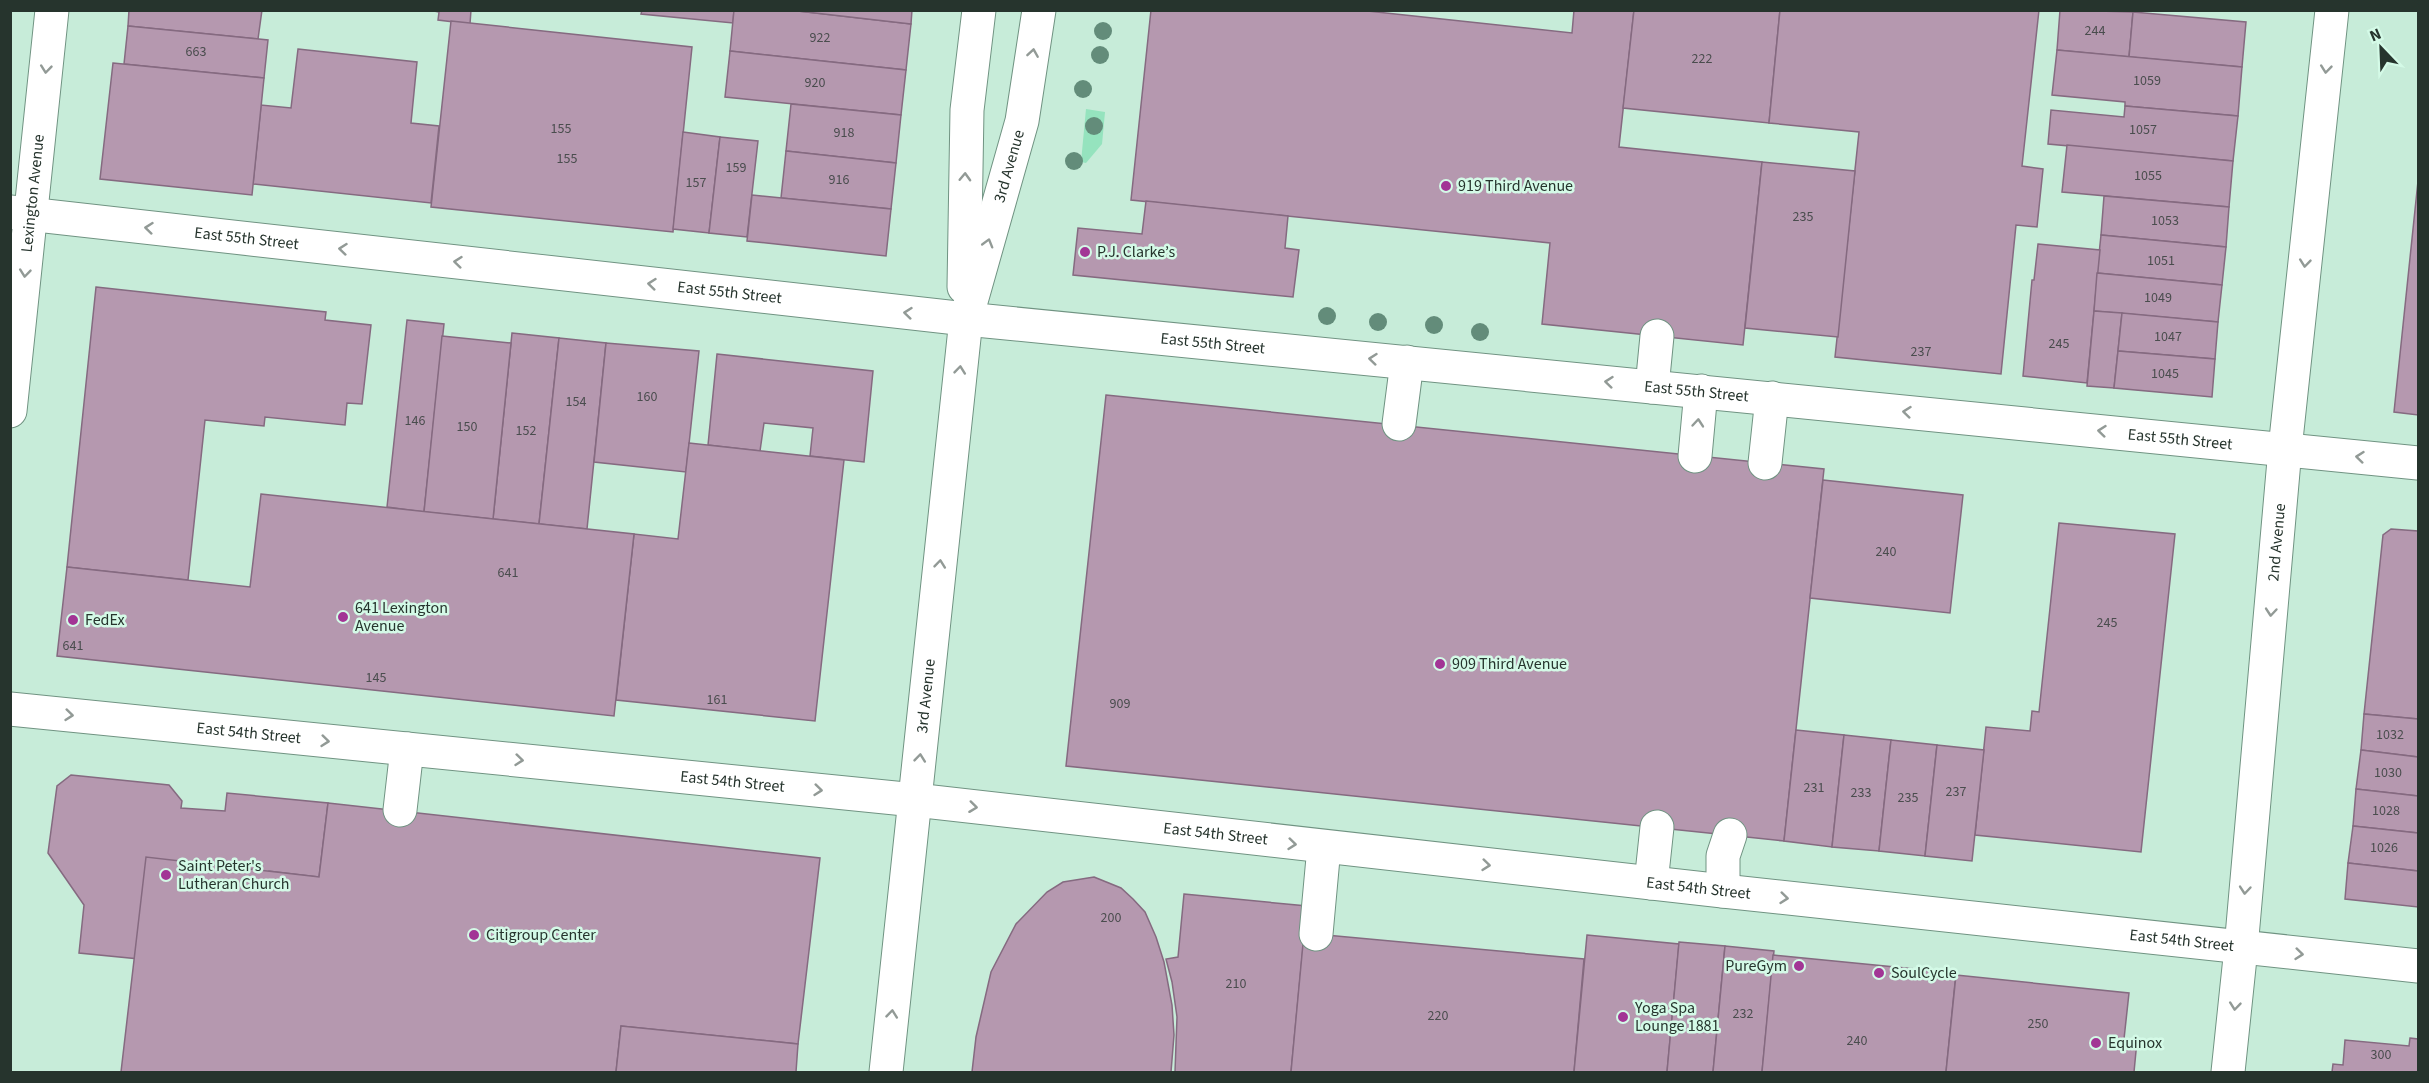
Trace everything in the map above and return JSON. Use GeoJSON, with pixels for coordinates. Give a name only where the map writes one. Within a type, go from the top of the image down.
{"type":"FeatureCollection","features":[{"type":"Feature","properties":{"kind":"main road","name":"Lexington Avenue"},"geometry":{"type":"LineString","coordinates":[[10,411],[21,213],[52,10]]}},
{"type":"Feature","properties":{"kind":"main road","name":"3rd Avenue"},"geometry":{"type":"LineString","coordinates":[[886,1072],[966,319],[963,272],[967,110],[979,10]]}},
{"type":"Feature","properties":{"kind":"main road","name":"3rd Avenue"},"geometry":{"type":"LineString","coordinates":[[966,319],[1022,121],[1040,10]]}},
{"type":"Feature","properties":{"kind":"main road","name":"2nd Avenue"},"geometry":{"type":"LineString","coordinates":[[2228,1072],[2285,449],[2332,10]]}},
{"type":"Feature","properties":{"kind":"main road","name":"East 55th Street"},"geometry":{"type":"LineString","coordinates":[[21,213],[966,319],[2418,463]]}},
{"type":"Feature","properties":{"kind":"main road"},"geometry":{"type":"LineString","coordinates":[[1652,387],[1658,336]]}},
{"type":"Feature","properties":{"kind":"main road"},"geometry":{"type":"LineString","coordinates":[[1399,424],[1407,363]]}},
{"type":"Feature","properties":{"kind":"main road"},"geometry":{"type":"LineString","coordinates":[[1695,456],[1701,391]]}},
{"type":"Feature","properties":{"kind":"main road"},"geometry":{"type":"LineString","coordinates":[[1765,463],[1772,398]]}},
{"type":"Feature","properties":{"kind":"main road","name":"East 54th Street"},"geometry":{"type":"LineString","coordinates":[[10,710],[915,800],[1324,847],[2418,966]]}},
{"type":"Feature","properties":{"kind":"main road"},"geometry":{"type":"LineString","coordinates":[[400,810],[407,749]]}},
{"type":"Feature","properties":{"kind":"main road"},"geometry":{"type":"LineString","coordinates":[[1651,883],[1657,828]]}},
{"type":"Feature","properties":{"kind":"main road"},"geometry":{"type":"LineString","coordinates":[[1723,891],[1723,856],[1730,835]]}},
{"type":"Feature","properties":{"kind":"main road"},"geometry":{"type":"LineString","coordinates":[[1316,934],[1324,847]]}},
{"type":"Feature","properties":{"kind":"green space"},"geometry":{"type":"Polygon","coordinates":[[[1086,109],[1105,112],[1102,144],[1086,163],[1081,162],[1086,109]]]}},
{"type":"Feature","properties":{"kind":"building"},"geometry":{"type":"Polygon","coordinates":[[[129,10],[262,10],[258,39],[128,26],[129,10]]]}},
{"type":"Feature","properties":{"kind":"building"},"geometry":{"type":"Polygon","coordinates":[[[429,10],[471,10],[470,24],[438,20],[439,12],[429,10]]]}},
{"type":"Feature","properties":{"kind":"building"},"geometry":{"type":"Polygon","coordinates":[[[642,10],[734,10],[733,23],[641,14],[642,10]]]}},
{"type":"Feature","properties":{"kind":"building"},"geometry":{"type":"Polygon","coordinates":[[[734,10],[789,10],[911,24],[906,70],[730,51],[734,10]]]}},
{"type":"Feature","properties":{"kind":"building"},"geometry":{"type":"Polygon","coordinates":[[[789,10],[912,10],[911,24],[789,10]]]}},
{"type":"Feature","properties":{"kind":"building","name":"919 Third Avenue"},"geometry":{"type":"Polygon","coordinates":[[[1151,10],[1358,10],[1572,33],[1574,10],[1634,10],[1619,147],[1762,162],[1743,345],[1542,324],[1550,243],[1131,200],[1151,10]]]}},
{"type":"Feature","properties":{"kind":"building"},"geometry":{"type":"Polygon","coordinates":[[[1634,10],[1780,10],[1769,123],[1623,108],[1634,10]]]}},
{"type":"Feature","properties":{"kind":"building"},"geometry":{"type":"Polygon","coordinates":[[[1780,10],[2039,10],[2022,166],[2043,169],[2037,227],[2016,225],[2001,374],[1835,357],[1859,132],[1769,123],[1780,10]]]}},
{"type":"Feature","properties":{"kind":"building"},"geometry":{"type":"Polygon","coordinates":[[[2060,10],[2133,12],[2129,57],[2057,50],[2060,10]]]}},
{"type":"Feature","properties":{"kind":"building"},"geometry":{"type":"Polygon","coordinates":[[[2133,12],[2246,22],[2242,67],[2129,57],[2133,12]]]}},
{"type":"Feature","properties":{"kind":"building"},"geometry":{"type":"Polygon","coordinates":[[[451,21],[692,47],[673,232],[431,207],[451,21]]]}},
{"type":"Feature","properties":{"kind":"building"},"geometry":{"type":"Polygon","coordinates":[[[128,26],[268,40],[264,78],[124,64],[128,26]]]}},
{"type":"Feature","properties":{"kind":"building"},"geometry":{"type":"Polygon","coordinates":[[[298,49],[417,62],[411,123],[439,126],[431,203],[253,184],[261,105],[291,108],[298,49]]]}},
{"type":"Feature","properties":{"kind":"building"},"geometry":{"type":"Polygon","coordinates":[[[2057,50],[2242,67],[2238,116],[2125,106],[2125,102],[2052,95],[2057,50]]]}},
{"type":"Feature","properties":{"kind":"building"},"geometry":{"type":"Polygon","coordinates":[[[730,51],[906,70],[901,115],[725,97],[730,51]]]}},
{"type":"Feature","properties":{"kind":"building"},"geometry":{"type":"Polygon","coordinates":[[[113,63],[264,78],[252,195],[100,179],[113,63]]]}},
{"type":"Feature","properties":{"kind":"building"},"geometry":{"type":"Polygon","coordinates":[[[791,104],[901,115],[896,163],[786,151],[791,104]]]}},
{"type":"Feature","properties":{"kind":"building"},"geometry":{"type":"Polygon","coordinates":[[[2125,106],[2238,116],[2233,161],[2048,144],[2051,110],[2124,117],[2125,106]]]}},
{"type":"Feature","properties":{"kind":"building"},"geometry":{"type":"Polygon","coordinates":[[[683,132],[720,137],[709,233],[673,229],[683,132]]]}},
{"type":"Feature","properties":{"kind":"building"},"geometry":{"type":"Polygon","coordinates":[[[720,137],[758,141],[747,237],[709,233],[720,137]]]}},
{"type":"Feature","properties":{"kind":"building"},"geometry":{"type":"Polygon","coordinates":[[[2067,145],[2233,161],[2229,207],[2062,192],[2067,145]]]}},
{"type":"Feature","properties":{"kind":"building"},"geometry":{"type":"Polygon","coordinates":[[[786,151],[896,163],[891,209],[781,198],[786,151]]]}},
{"type":"Feature","properties":{"kind":"building"},"geometry":{"type":"Polygon","coordinates":[[[1762,162],[1855,171],[1838,337],[1745,328],[1762,162]]]}},
{"type":"Feature","properties":{"kind":"building"},"geometry":{"type":"Polygon","coordinates":[[[2418,181],[2418,415],[2394,412],[2418,181]]]}},
{"type":"Feature","properties":{"kind":"building"},"geometry":{"type":"Polygon","coordinates":[[[752,195],[891,209],[886,256],[747,241],[752,195]]]}},
{"type":"Feature","properties":{"kind":"building"},"geometry":{"type":"Polygon","coordinates":[[[2104,196],[2229,207],[2226,247],[2101,235],[2104,196]]]}},
{"type":"Feature","properties":{"kind":"building"},"geometry":{"type":"Polygon","coordinates":[[[1146,201],[1288,216],[1285,248],[1299,250],[1293,297],[1073,275],[1078,228],[1142,234],[1146,201]]]}},
{"type":"Feature","properties":{"kind":"building"},"geometry":{"type":"Polygon","coordinates":[[[2101,235],[2226,247],[2222,285],[2097,273],[2101,235]]]}},
{"type":"Feature","properties":{"kind":"building"},"geometry":{"type":"Polygon","coordinates":[[[2038,244],[2100,250],[2087,383],[2023,376],[2032,280],[2034,280],[2038,244]]]}},
{"type":"Feature","properties":{"kind":"building"},"geometry":{"type":"Polygon","coordinates":[[[2097,273],[2222,285],[2218,322],[2094,311],[2097,273]]]}},
{"type":"Feature","properties":{"kind":"building"},"geometry":{"type":"Polygon","coordinates":[[[96,287],[326,312],[325,320],[371,325],[362,404],[347,403],[345,425],[265,417],[264,426],[205,420],[188,580],[67,567],[96,287]]]}},
{"type":"Feature","properties":{"kind":"building"},"geometry":{"type":"Polygon","coordinates":[[[2094,311],[2122,313],[2114,388],[2087,386],[2094,311]]]}},
{"type":"Feature","properties":{"kind":"building"},"geometry":{"type":"Polygon","coordinates":[[[2122,313],[2218,322],[2215,359],[2118,351],[2122,313]]]}},
{"type":"Feature","properties":{"kind":"building"},"geometry":{"type":"Polygon","coordinates":[[[407,320],[444,324],[424,512],[387,507],[407,320]]]}},
{"type":"Feature","properties":{"kind":"building"},"geometry":{"type":"Polygon","coordinates":[[[512,333],[559,338],[539,524],[493,519],[512,333]]]}},
{"type":"Feature","properties":{"kind":"building"},"geometry":{"type":"Polygon","coordinates":[[[442,336],[511,343],[493,519],[424,512],[442,336]]]}},
{"type":"Feature","properties":{"kind":"building"},"geometry":{"type":"Polygon","coordinates":[[[559,338],[606,343],[587,529],[539,524],[559,338]]]}},
{"type":"Feature","properties":{"kind":"building"},"geometry":{"type":"Polygon","coordinates":[[[606,343],[699,351],[686,472],[594,462],[606,343]]]}},
{"type":"Feature","properties":{"kind":"building"},"geometry":{"type":"Polygon","coordinates":[[[2118,351],[2215,359],[2212,397],[2114,388],[2118,351]]]}},
{"type":"Feature","properties":{"kind":"building"},"geometry":{"type":"Polygon","coordinates":[[[717,354],[873,371],[864,462],[810,456],[813,428],[764,423],[760,451],[708,445],[717,354]]]}},
{"type":"Feature","properties":{"kind":"building","name":"909 Third Avenue"},"geometry":{"type":"Polygon","coordinates":[[[1106,395],[1824,469],[1784,841],[1066,766],[1106,395]]]}},
{"type":"Feature","properties":{"kind":"building"},"geometry":{"type":"Polygon","coordinates":[[[689,443],[844,460],[815,721],[616,700],[634,534],[678,539],[689,443]]]}},
{"type":"Feature","properties":{"kind":"building"},"geometry":{"type":"Polygon","coordinates":[[[1823,480],[1963,495],[1950,613],[1810,598],[1823,480]]]}},
{"type":"Feature","properties":{"kind":"building","name":"641 Lexington Avenue"},"geometry":{"type":"Polygon","coordinates":[[[261,494],[634,534],[614,716],[57,656],[67,567],[250,587],[261,494]]]}},
{"type":"Feature","properties":{"kind":"building"},"geometry":{"type":"Polygon","coordinates":[[[2059,523],[2175,534],[2141,852],[1975,835],[1986,727],[2030,731],[2032,711],[2039,712],[2059,523]]]}},
{"type":"Feature","properties":{"kind":"building"},"geometry":{"type":"Polygon","coordinates":[[[2391,529],[2418,531],[2418,719],[2364,714],[2383,535],[2391,529]]]}},
{"type":"Feature","properties":{"kind":"building"},"geometry":{"type":"Polygon","coordinates":[[[2364,714],[2418,719],[2418,757],[2361,750],[2364,714]]]}},
{"type":"Feature","properties":{"kind":"building"},"geometry":{"type":"Polygon","coordinates":[[[1796,730],[1844,735],[1832,847],[1784,841],[1796,730]]]}},
{"type":"Feature","properties":{"kind":"building"},"geometry":{"type":"Polygon","coordinates":[[[1844,735],[1891,740],[1879,851],[1832,847],[1844,735]]]}},
{"type":"Feature","properties":{"kind":"building"},"geometry":{"type":"Polygon","coordinates":[[[1891,740],[1937,745],[1925,856],[1879,851],[1891,740]]]}},
{"type":"Feature","properties":{"kind":"building"},"geometry":{"type":"Polygon","coordinates":[[[1937,745],[1984,750],[1972,861],[1925,856],[1937,745]]]}},
{"type":"Feature","properties":{"kind":"building"},"geometry":{"type":"Polygon","coordinates":[[[2361,750],[2418,757],[2418,796],[2356,789],[2361,750]]]}},
{"type":"Feature","properties":{"kind":"building","name":"Saint Peter's Lutheran Church"},"geometry":{"type":"Polygon","coordinates":[[[71,775],[169,785],[182,801],[181,808],[225,811],[227,793],[328,803],[319,877],[269,871],[260,971],[79,953],[84,905],[48,853],[57,786],[71,775]]]}},
{"type":"Feature","properties":{"kind":"building"},"geometry":{"type":"Polygon","coordinates":[[[2356,789],[2418,796],[2418,833],[2353,826],[2356,789]]]}},
{"type":"Feature","properties":{"kind":"building","name":"Citigroup Center"},"geometry":{"type":"Polygon","coordinates":[[[328,803],[820,858],[798,1044],[621,1026],[616,1072],[121,1072],[146,857],[319,877],[328,803]]]}},
{"type":"Feature","properties":{"kind":"building"},"geometry":{"type":"Polygon","coordinates":[[[2353,826],[2418,833],[2418,871],[2348,863],[2353,826]]]}},
{"type":"Feature","properties":{"kind":"building"},"geometry":{"type":"Polygon","coordinates":[[[2348,863],[2418,871],[2418,907],[2345,899],[2348,863]]]}},
{"type":"Feature","properties":{"kind":"building"},"geometry":{"type":"Polygon","coordinates":[[[1094,877],[1121,888],[1133,899],[1145,912],[1156,937],[1164,962],[1172,1005],[1174,1035],[1171,1072],[972,1072],[976,1037],[991,972],[1016,924],[1047,892],[1063,882],[1094,877]]]}},
{"type":"Feature","properties":{"kind":"building"},"geometry":{"type":"Polygon","coordinates":[[[1184,894],[1307,906],[1291,1072],[1175,1072],[1177,1017],[1166,959],[1178,957],[1184,894]]]}},
{"type":"Feature","properties":{"kind":"building"},"geometry":{"type":"Polygon","coordinates":[[[1304,933],[1584,959],[1574,1072],[1291,1072],[1304,933]]]}},
{"type":"Feature","properties":{"kind":"building"},"geometry":{"type":"Polygon","coordinates":[[[1587,935],[1679,944],[1667,1072],[1574,1072],[1587,935]]]}},
{"type":"Feature","properties":{"kind":"building"},"geometry":{"type":"Polygon","coordinates":[[[1679,942],[1725,946],[1713,1072],[1667,1072],[1679,942]]]}},
{"type":"Feature","properties":{"kind":"building"},"geometry":{"type":"Polygon","coordinates":[[[1725,946],[1774,951],[1762,1072],[1713,1072],[1725,946]]]}},
{"type":"Feature","properties":{"kind":"building"},"geometry":{"type":"Polygon","coordinates":[[[1773,955],[1956,973],[1946,1072],[1762,1072],[1773,955]]]}},
{"type":"Feature","properties":{"kind":"building"},"geometry":{"type":"Polygon","coordinates":[[[1956,975],[2129,993],[2124,1039],[2137,1041],[2134,1072],[1946,1072],[1956,975]]]}},
{"type":"Feature","properties":{"kind":"building"},"geometry":{"type":"Polygon","coordinates":[[[621,1026],[798,1044],[796,1072],[616,1072],[621,1026]]]}},
{"type":"Feature","properties":{"kind":"building"},"geometry":{"type":"Polygon","coordinates":[[[2410,1038],[2418,1039],[2418,1072],[2332,1072],[2333,1064],[2343,1065],[2345,1040],[2409,1046],[2410,1038]]]}},
{"type":"Feature","properties":{"kind":"place","name":"919 Third Avenue"},"geometry":{"type":"Point","coordinates":[1446,186]}},
{"type":"Feature","properties":{"kind":"place","name":"P.J. Clarke’s"},"geometry":{"type":"Point","coordinates":[1085,252]}},
{"type":"Feature","properties":{"kind":"place","name":"641 Lexington Avenue"},"geometry":{"type":"Point","coordinates":[343,617]}},
{"type":"Feature","properties":{"kind":"place","name":"FedEx"},"geometry":{"type":"Point","coordinates":[73,620]}},
{"type":"Feature","properties":{"kind":"place","name":"909 Third Avenue"},"geometry":{"type":"Point","coordinates":[1440,664]}},
{"type":"Feature","properties":{"kind":"place","name":"Saint Peter's Lutheran Church"},"geometry":{"type":"Point","coordinates":[166,875]}},
{"type":"Feature","properties":{"kind":"place","name":"Citigroup Center"},"geometry":{"type":"Point","coordinates":[474,935]}},
{"type":"Feature","properties":{"kind":"place","name":"PureGym"},"geometry":{"type":"Point","coordinates":[1799,966]}},
{"type":"Feature","properties":{"kind":"place","name":"SoulCycle"},"geometry":{"type":"Point","coordinates":[1879,973]}},
{"type":"Feature","properties":{"kind":"place","name":"Yoga Spa Lounge 1881"},"geometry":{"type":"Point","coordinates":[1623,1017]}},
{"type":"Feature","properties":{"kind":"place","name":"Equinox"},"geometry":{"type":"Point","coordinates":[2096,1043]}}]}
